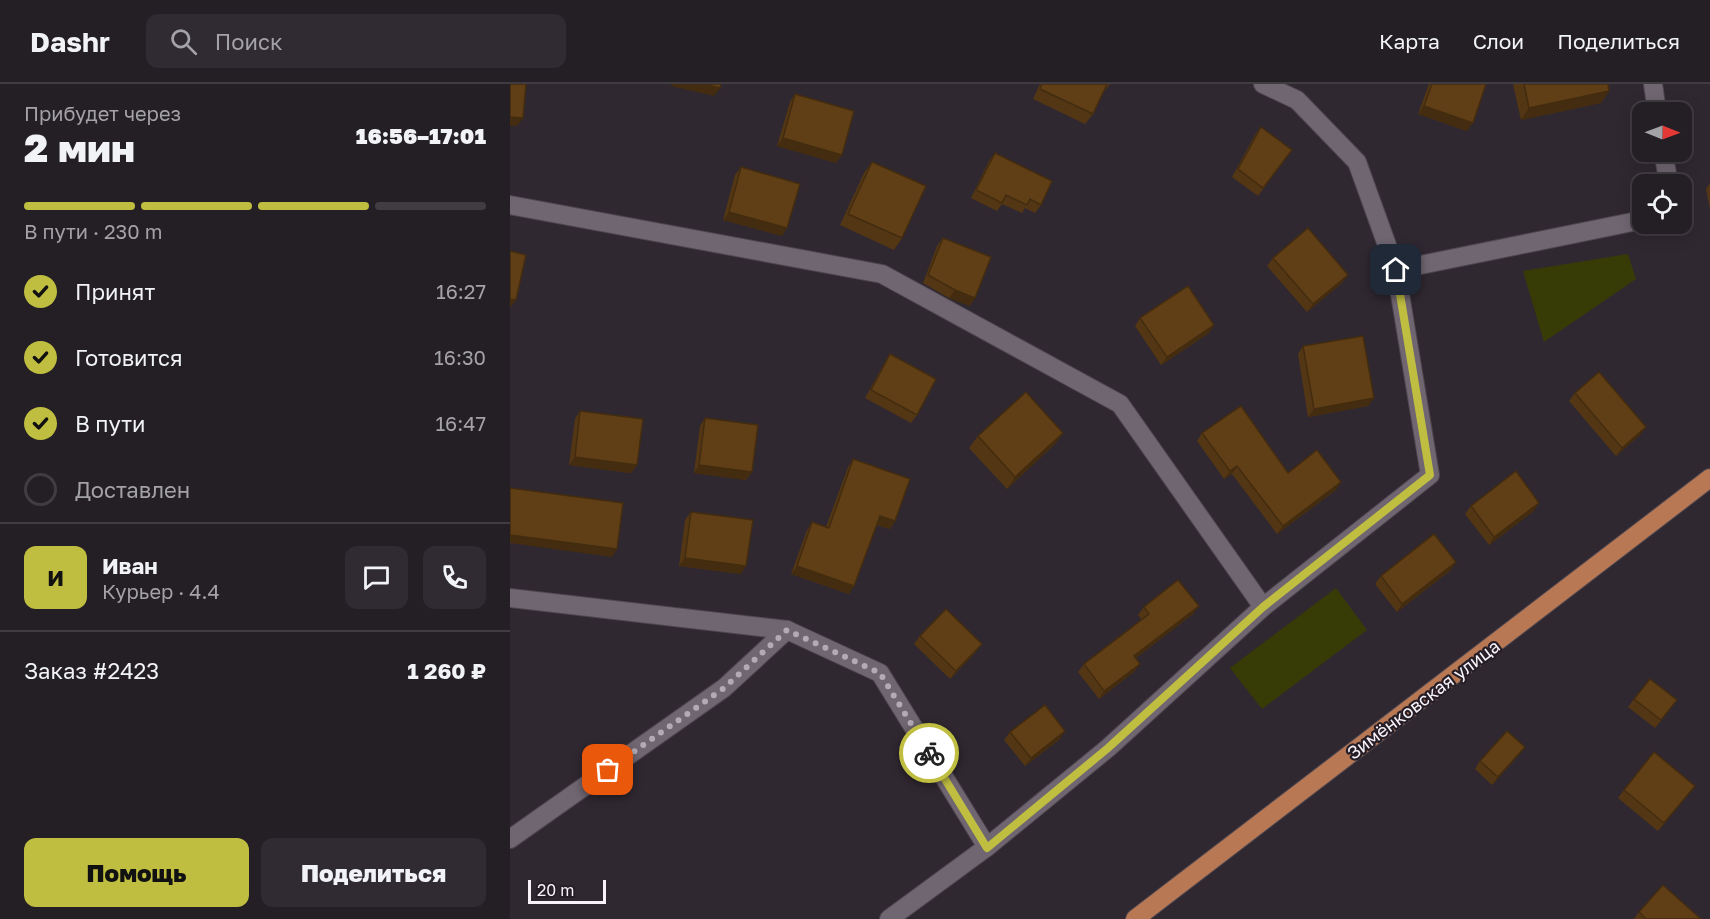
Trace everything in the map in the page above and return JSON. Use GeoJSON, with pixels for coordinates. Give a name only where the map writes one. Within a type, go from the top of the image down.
{"type":"FeatureCollection","features":[{"type":"Feature","properties":{"kind":"main road","name":"Зимёнковская улица"},"geometry":{"type":"LineString","coordinates":[[1135,919],[1710,478]]}},
{"type":"Feature","properties":{"kind":"lane"},"geometry":{"type":"LineString","coordinates":[[889,919],[987,848],[1108,748],[1263,607],[1430,475],[1396,270],[1357,162],[1297,100],[1263,84]]}},
{"type":"Feature","properties":{"kind":"lane"},"geometry":{"type":"LineString","coordinates":[[1653,84],[1656,102]]}},
{"type":"Feature","properties":{"kind":"lane"},"geometry":{"type":"LineString","coordinates":[[510,205],[882,274],[1120,404],[1263,607]]}},
{"type":"Feature","properties":{"kind":"lane"},"geometry":{"type":"LineString","coordinates":[[1396,270],[1632,221]]}},
{"type":"Feature","properties":{"kind":"lane"},"geometry":{"type":"LineString","coordinates":[[510,598],[787,630],[880,673],[987,848]]}},
{"type":"Feature","properties":{"kind":"lane"},"geometry":{"type":"LineString","coordinates":[[510,839],[724,688],[787,630]]}},
{"type":"Feature","properties":{"kind":"green space"},"geometry":{"type":"Polygon","coordinates":[[[1628,254],[1636,279],[1544,342],[1523,271],[1628,254]]]}},
{"type":"Feature","properties":{"kind":"green space"},"geometry":{"type":"Polygon","coordinates":[[[1336,588],[1367,630],[1262,709],[1230,668],[1336,588]]]}},
{"type":"Feature","properties":{"kind":"building"},"geometry":{"type":"Polygon","coordinates":[[[510,84],[526,84],[523,118],[510,117],[510,84]]]}},
{"type":"Feature","properties":{"kind":"building"},"geometry":{"type":"Polygon","coordinates":[[[703,84],[721,84],[720,88],[703,84]]]}},
{"type":"Feature","properties":{"kind":"building"},"geometry":{"type":"Polygon","coordinates":[[[1042,84],[1107,84],[1093,114],[1040,89],[1042,84]]]}},
{"type":"Feature","properties":{"kind":"building"},"geometry":{"type":"Polygon","coordinates":[[[1432,84],[1486,84],[1473,123],[1424,106],[1432,84]]]}},
{"type":"Feature","properties":{"kind":"building"},"geometry":{"type":"Polygon","coordinates":[[[1524,84],[1608,84],[1609,91],[1529,108],[1524,84]]]}},
{"type":"Feature","properties":{"kind":"building"},"geometry":{"type":"Polygon","coordinates":[[[795,94],[854,111],[842,155],[783,138],[795,94]]]}},
{"type":"Feature","properties":{"kind":"building"},"geometry":{"type":"Polygon","coordinates":[[[1261,127],[1292,150],[1263,188],[1238,169],[1261,127]]]}},
{"type":"Feature","properties":{"kind":"building"},"geometry":{"type":"Polygon","coordinates":[[[995,153],[1052,181],[1041,205],[1030,199],[1027,205],[1006,195],[1002,203],[976,190],[995,153]]]}},
{"type":"Feature","properties":{"kind":"building"},"geometry":{"type":"Polygon","coordinates":[[[872,162],[926,186],[902,238],[848,214],[872,162]]]}},
{"type":"Feature","properties":{"kind":"building"},"geometry":{"type":"Polygon","coordinates":[[[741,167],[800,184],[787,228],[729,212],[741,167]]]}},
{"type":"Feature","properties":{"kind":"building"},"geometry":{"type":"Polygon","coordinates":[[[1308,228],[1348,275],[1313,304],[1273,258],[1308,228]]]}},
{"type":"Feature","properties":{"kind":"building"},"geometry":{"type":"Polygon","coordinates":[[[943,238],[991,257],[975,298],[928,275],[943,238]]]}},
{"type":"Feature","properties":{"kind":"building"},"geometry":{"type":"Polygon","coordinates":[[[510,251],[526,255],[516,300],[510,299],[510,251]]]}},
{"type":"Feature","properties":{"kind":"building"},"geometry":{"type":"Polygon","coordinates":[[[1188,286],[1214,325],[1167,357],[1140,318],[1188,286]]]}},
{"type":"Feature","properties":{"kind":"building"},"geometry":{"type":"Polygon","coordinates":[[[1363,336],[1374,398],[1314,409],[1303,346],[1363,336]]]}},
{"type":"Feature","properties":{"kind":"building"},"geometry":{"type":"Polygon","coordinates":[[[890,354],[936,379],[917,415],[871,390],[890,354]]]}},
{"type":"Feature","properties":{"kind":"building"},"geometry":{"type":"Polygon","coordinates":[[[1599,372],[1646,427],[1622,448],[1575,393],[1599,372]]]}},
{"type":"Feature","properties":{"kind":"building"},"geometry":{"type":"Polygon","coordinates":[[[1026,392],[1063,433],[1015,477],[978,436],[1026,392]]]}},
{"type":"Feature","properties":{"kind":"building"},"geometry":{"type":"Polygon","coordinates":[[[1241,406],[1288,473],[1317,450],[1341,482],[1283,526],[1237,466],[1230,471],[1202,433],[1241,406]]]}},
{"type":"Feature","properties":{"kind":"building"},"geometry":{"type":"Polygon","coordinates":[[[580,411],[643,419],[637,465],[575,457],[580,411]]]}},
{"type":"Feature","properties":{"kind":"building"},"geometry":{"type":"Polygon","coordinates":[[[705,418],[758,425],[752,472],[699,465],[705,418]]]}},
{"type":"Feature","properties":{"kind":"building"},"geometry":{"type":"Polygon","coordinates":[[[853,459],[910,479],[895,521],[880,516],[854,586],[797,566],[812,522],[829,528],[853,459]]]}},
{"type":"Feature","properties":{"kind":"building"},"geometry":{"type":"Polygon","coordinates":[[[1516,471],[1539,503],[1494,537],[1471,506],[1516,471]]]}},
{"type":"Feature","properties":{"kind":"building"},"geometry":{"type":"Polygon","coordinates":[[[510,488],[623,503],[617,549],[510,535],[510,488]]]}},
{"type":"Feature","properties":{"kind":"building"},"geometry":{"type":"Polygon","coordinates":[[[691,512],[753,520],[746,566],[685,558],[691,512]]]}},
{"type":"Feature","properties":{"kind":"building"},"geometry":{"type":"Polygon","coordinates":[[[1434,534],[1456,562],[1402,604],[1381,576],[1434,534]]]}},
{"type":"Feature","properties":{"kind":"building"},"geometry":{"type":"Polygon","coordinates":[[[1178,580],[1199,606],[1134,656],[1140,664],[1104,691],[1084,664],[1149,614],[1144,607],[1178,580]]]}},
{"type":"Feature","properties":{"kind":"building"},"geometry":{"type":"Polygon","coordinates":[[[946,609],[982,644],[956,671],[920,636],[946,609]]]}},
{"type":"Feature","properties":{"kind":"building"},"geometry":{"type":"Polygon","coordinates":[[[1650,679],[1677,700],[1661,720],[1634,699],[1650,679]]]}},
{"type":"Feature","properties":{"kind":"building"},"geometry":{"type":"Polygon","coordinates":[[[1045,705],[1065,731],[1031,758],[1010,732],[1045,705]]]}},
{"type":"Feature","properties":{"kind":"building"},"geometry":{"type":"Polygon","coordinates":[[[1507,731],[1525,747],[1498,777],[1480,761],[1507,731]]]}},
{"type":"Feature","properties":{"kind":"building"},"geometry":{"type":"Polygon","coordinates":[[[1654,752],[1695,786],[1664,823],[1624,790],[1654,752]]]}},
{"type":"Feature","properties":{"kind":"building"},"geometry":{"type":"Polygon","coordinates":[[[1663,885],[1701,919],[1646,919],[1639,912],[1663,885]]]}},
{"type":"Feature","properties":{"kind":"way so far"},"geometry":{"type":"LineString","coordinates":[[608,770],[724,688],[787,630],[880,673],[929,753]]}},
{"type":"Feature","properties":{"kind":"route"},"geometry":{"type":"LineString","coordinates":[[929,753],[987,848],[1108,748],[1263,607],[1430,475],[1396,270]]}}]}
